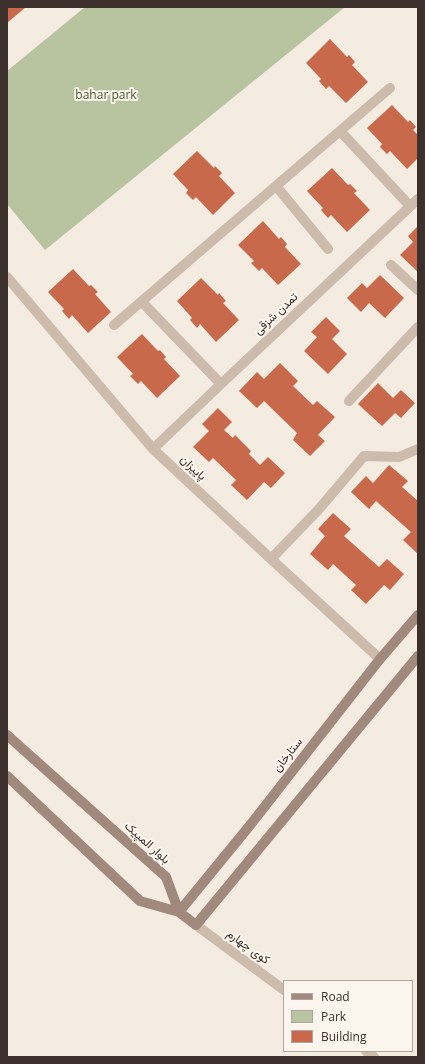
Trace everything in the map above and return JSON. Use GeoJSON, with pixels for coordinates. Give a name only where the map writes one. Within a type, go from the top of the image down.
{"type":"FeatureCollection","features":[{"type":"Feature","properties":{"kind":"main road","name":"ستارخان"},"geometry":{"type":"LineString","coordinates":[[179,912],[256,818],[380,659],[418,615]]}},
{"type":"Feature","properties":{"kind":"main road"},"geometry":{"type":"LineString","coordinates":[[7,776],[140,901],[179,912],[196,925],[418,656]]}},
{"type":"Feature","properties":{"kind":"main road","name":"بلوار المپیک"},"geometry":{"type":"LineString","coordinates":[[7,735],[166,877],[179,912]]}},
{"type":"Feature","properties":{"kind":"street"},"geometry":{"type":"LineString","coordinates":[[114,325],[390,88]]}},
{"type":"Feature","properties":{"kind":"street"},"geometry":{"type":"LineString","coordinates":[[340,131],[410,206]]}},
{"type":"Feature","properties":{"kind":"street"},"geometry":{"type":"LineString","coordinates":[[276,186],[328,249]]}},
{"type":"Feature","properties":{"kind":"street","name":"تمدن شزقی"},"geometry":{"type":"LineString","coordinates":[[153,448],[418,199]]}},
{"type":"Feature","properties":{"kind":"street"},"geometry":{"type":"LineString","coordinates":[[391,265],[418,290]]}},
{"type":"Feature","properties":{"kind":"street","name":"پاییزان"},"geometry":{"type":"LineString","coordinates":[[7,277],[153,448],[380,659]]}},
{"type":"Feature","properties":{"kind":"street"},"geometry":{"type":"LineString","coordinates":[[142,302],[220,384]]}},
{"type":"Feature","properties":{"kind":"street"},"geometry":{"type":"LineString","coordinates":[[349,401],[418,327]]}},
{"type":"Feature","properties":{"kind":"street"},"geometry":{"type":"LineString","coordinates":[[271,559],[319,509],[364,456],[399,457],[418,449]]}},
{"type":"Feature","properties":{"kind":"street","name":"کوی چهارم"},"geometry":{"type":"LineString","coordinates":[[196,925],[283,989]]}},
{"type":"Feature","properties":{"kind":"green space","name":"bahar park"},"geometry":{"type":"Polygon","coordinates":[[[85,7],[345,7],[45,250],[7,204],[7,71],[85,7]]]}},
{"type":"Feature","properties":{"kind":"building"},"geometry":{"type":"Polygon","coordinates":[[[7,7],[26,7],[7,23],[7,7]]]}},
{"type":"Feature","properties":{"kind":"building"},"geometry":{"type":"Polygon","coordinates":[[[330,39],[347,57],[349,55],[355,62],[352,65],[368,82],[346,103],[329,86],[326,89],[319,81],[321,79],[306,63],[330,39]]]}},
{"type":"Feature","properties":{"kind":"building"},"geometry":{"type":"Polygon","coordinates":[[[392,105],[408,122],[410,120],[416,127],[413,130],[418,135],[418,158],[407,169],[390,151],[387,154],[380,147],[382,144],[367,128],[392,105]]]}},
{"type":"Feature","properties":{"kind":"building"},"geometry":{"type":"Polygon","coordinates":[[[197,151],[214,168],[215,166],[222,173],[219,176],[235,193],[213,215],[196,197],[193,200],[186,193],[188,190],[173,174],[197,151]]]}},
{"type":"Feature","properties":{"kind":"building"},"geometry":{"type":"Polygon","coordinates":[[[332,168],[348,185],[350,184],[357,191],[354,193],[370,210],[347,232],[331,215],[328,218],[321,210],[323,208],[307,191],[332,168]]]}},
{"type":"Feature","properties":{"kind":"building"},"geometry":{"type":"Polygon","coordinates":[[[263,221],[279,239],[281,237],[287,244],[285,247],[301,264],[278,285],[262,268],[259,271],[251,263],[254,261],[238,245],[263,221]]]}},
{"type":"Feature","properties":{"kind":"building"},"geometry":{"type":"Polygon","coordinates":[[[418,226],[418,272],[400,255],[413,242],[408,236],[418,226]]]}},
{"type":"Feature","properties":{"kind":"building"},"geometry":{"type":"Polygon","coordinates":[[[73,269],[89,286],[91,285],[98,292],[95,294],[111,312],[88,333],[72,315],[69,319],[62,311],[64,309],[48,292],[73,269]]]}},
{"type":"Feature","properties":{"kind":"building"},"geometry":{"type":"Polygon","coordinates":[[[380,275],[404,298],[385,318],[369,303],[361,312],[347,298],[362,283],[367,288],[380,275]]]}},
{"type":"Feature","properties":{"kind":"building"},"geometry":{"type":"Polygon","coordinates":[[[201,278],[218,295],[219,293],[226,301],[223,303],[239,320],[216,342],[200,324],[197,328],[190,320],[192,318],[177,301],[201,278]]]}},
{"type":"Feature","properties":{"kind":"building"},"geometry":{"type":"Polygon","coordinates":[[[326,317],[340,331],[332,339],[347,354],[328,374],[304,351],[317,337],[311,332],[326,317]]]}},
{"type":"Feature","properties":{"kind":"building"},"geometry":{"type":"Polygon","coordinates":[[[142,334],[158,351],[160,350],[166,357],[164,359],[180,376],[157,398],[141,381],[138,384],[130,376],[133,374],[117,357],[142,334]]]}},
{"type":"Feature","properties":{"kind":"building"},"geometry":{"type":"Polygon","coordinates":[[[280,363],[298,381],[293,386],[313,405],[317,401],[335,417],[318,435],[325,441],[310,456],[293,440],[297,433],[264,401],[257,408],[239,391],[257,372],[264,379],[280,363]]]}},
{"type":"Feature","properties":{"kind":"building"},"geometry":{"type":"Polygon","coordinates":[[[378,383],[393,398],[401,390],[415,403],[401,418],[395,413],[382,426],[358,404],[378,383]]]}},
{"type":"Feature","properties":{"kind":"building"},"geometry":{"type":"Polygon","coordinates":[[[218,408],[232,422],[224,430],[233,438],[235,435],[251,451],[249,454],[260,465],[268,457],[285,473],[271,488],[264,482],[247,500],[231,485],[236,480],[213,458],[209,462],[193,447],[209,431],[202,424],[218,408]]]}},
{"type":"Feature","properties":{"kind":"building"},"geometry":{"type":"Polygon","coordinates":[[[389,465],[408,481],[402,487],[418,501],[418,554],[403,540],[411,532],[376,501],[369,509],[351,492],[366,476],[373,483],[389,465]]]}},
{"type":"Feature","properties":{"kind":"building"},"geometry":{"type":"Polygon","coordinates":[[[333,513],[351,529],[344,536],[379,567],[387,559],[404,574],[390,590],[384,585],[366,604],[351,590],[356,585],[333,564],[328,570],[310,554],[325,536],[318,529],[333,513]]]}}]}
